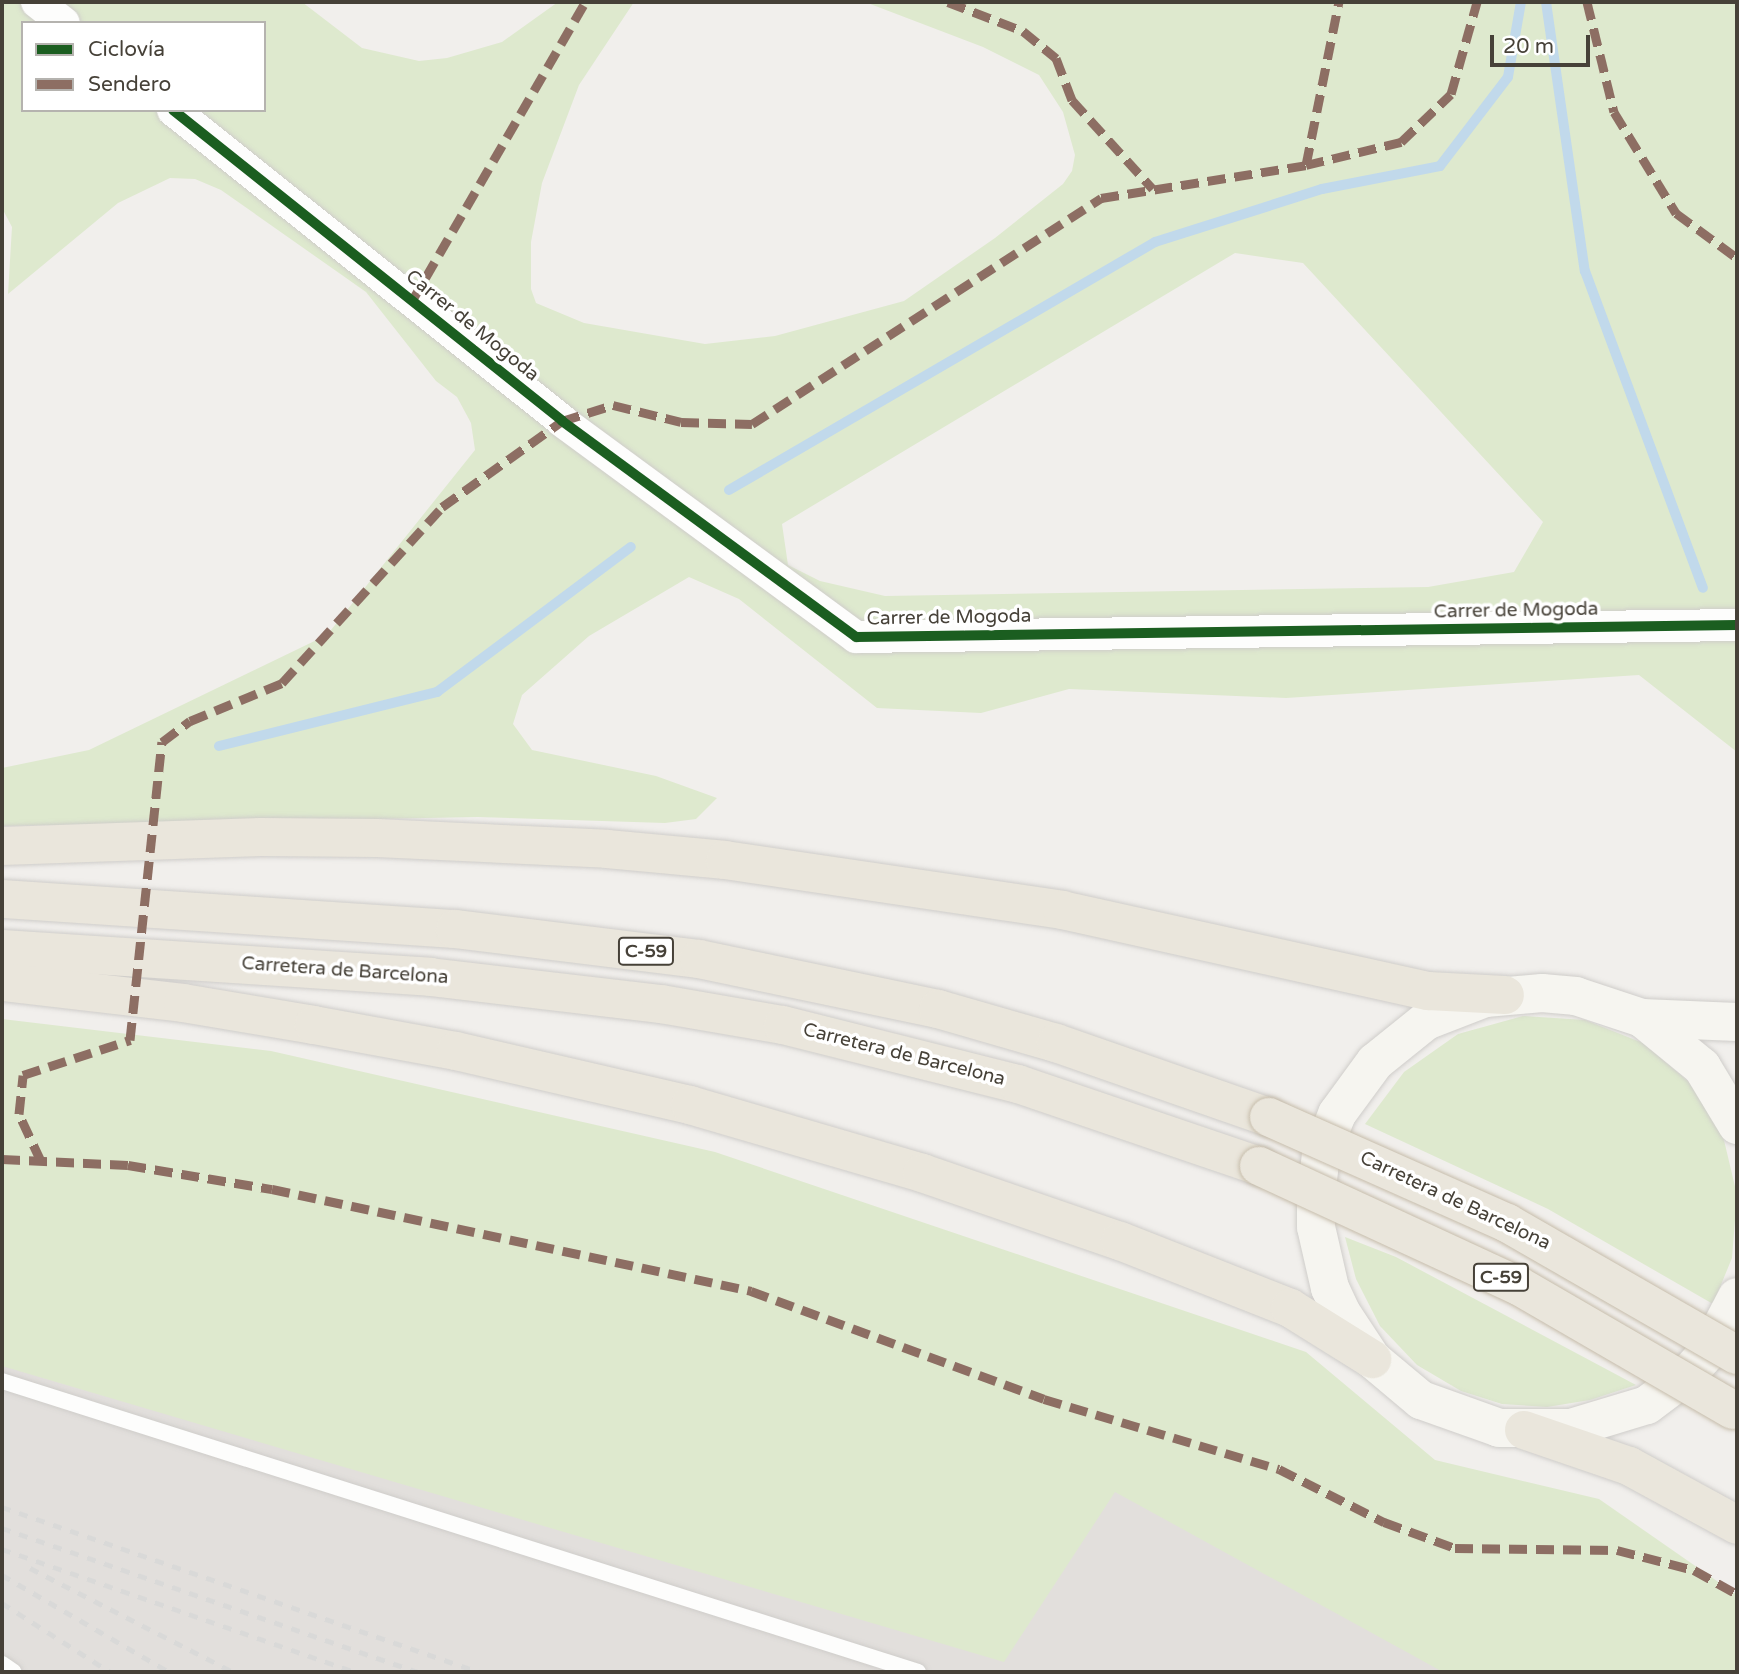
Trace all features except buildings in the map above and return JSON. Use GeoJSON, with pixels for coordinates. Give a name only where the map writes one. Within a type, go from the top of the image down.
{"type":"FeatureCollection","features":[{"type":"Feature","properties":{"kind":"highway"},"geometry":{"type":"LineString","coordinates":[[2,846],[247,837],[377,838],[607,849],[725,860],[1062,910],[1428,991],[1505,995]]}},
{"type":"Feature","properties":{"kind":"highway","name":"Carretera de Barcelona"},"geometry":{"type":"LineString","coordinates":[[2,900],[455,929],[699,959],[938,1009],[1094,1055],[1269,1117],[1507,1223],[1737,1355]]}},
{"type":"Feature","properties":{"kind":"highway","name":"Carretera de Barcelona"},"geometry":{"type":"LineString","coordinates":[[2,949],[430,977],[688,1008],[783,1025],[1017,1084],[1259,1166],[1519,1286],[1735,1411]]}},
{"type":"Feature","properties":{"kind":"highway"},"geometry":{"type":"LineString","coordinates":[[2,982],[171,1002],[352,1032],[575,1076],[690,1105],[922,1173],[1145,1250],[1290,1308],[1373,1359]]}},
{"type":"Feature","properties":{"kind":"highway"},"geometry":{"type":"LineString","coordinates":[[1524,1430],[1629,1466],[1737,1525]]}},
{"type":"Feature","properties":{"kind":"main road"},"geometry":{"type":"LineString","coordinates":[[1737,1022],[1642,1018],[1576,996],[1505,995],[1450,1009],[1396,1043],[1354,1087],[1337,1114],[1321,1154],[1316,1197],[1322,1260],[1341,1312],[1373,1359],[1395,1382],[1445,1412],[1524,1430],[1571,1428],[1647,1405],[1687,1375],[1708,1352],[1737,1297]]}},
{"type":"Feature","properties":{"kind":"main road"},"geometry":{"type":"LineString","coordinates":[[1642,1018],[1702,1067],[1737,1125]]}},
{"type":"Feature","properties":{"kind":"street"},"geometry":{"type":"LineString","coordinates":[[37,2],[61,21]]}},
{"type":"Feature","properties":{"kind":"street","name":"Carrer de Mogoda"},"geometry":{"type":"LineString","coordinates":[[176,112],[562,421],[856,637],[1737,625]]}},
{"type":"Feature","properties":{"kind":"lane"},"geometry":{"type":"LineString","coordinates":[[2,1381],[918,1672]]}},
{"type":"Feature","properties":{"kind":"lane"},"geometry":{"type":"LineString","coordinates":[[2,1664],[14,1672]]}},
{"type":"Feature","properties":{"kind":"shaded area"},"geometry":{"type":"Polygon","coordinates":[[[2,1284],[1067,1438],[1625,1672],[2,1672],[2,1284]]]}},
{"type":"Feature","properties":{"kind":"green space"},"geometry":{"type":"Polygon","coordinates":[[[2,2],[302,2],[362,48],[419,61],[447,58],[502,42],[558,2],[634,2],[579,85],[542,183],[531,242],[531,289],[536,303],[584,323],[705,344],[775,336],[904,301],[995,238],[1063,184],[1072,171],[1075,155],[1063,112],[1039,75],[983,47],[865,2],[1737,2],[1737,752],[1639,675],[1286,698],[1069,689],[981,713],[877,708],[739,599],[689,577],[589,636],[522,695],[513,724],[532,750],[656,776],[717,798],[696,819],[665,823],[478,817],[2,826],[2,768],[89,750],[327,635],[475,450],[471,423],[457,397],[436,381],[366,292],[221,190],[195,179],[170,178],[118,203],[8,294],[12,227],[2,208],[2,2]],[[1235,253],[782,524],[788,565],[820,581],[885,596],[1428,587],[1514,572],[1543,522],[1303,263],[1235,253]]]}},
{"type":"Feature","properties":{"kind":"green space"},"geometry":{"type":"Polygon","coordinates":[[[1523,1016],[1585,1020],[1643,1043],[1690,1083],[1723,1136],[1737,1195],[1732,1258],[1713,1304],[1548,1209],[1365,1124],[1404,1072],[1458,1034],[1523,1016]]]}},
{"type":"Feature","properties":{"kind":"green space"},"geometry":{"type":"Polygon","coordinates":[[[2,1019],[271,1051],[715,1152],[1306,1352],[1435,1460],[1599,1499],[1737,1595],[1737,1672],[1443,1672],[1115,1492],[1004,1662],[2,1366],[2,1019]]]}},
{"type":"Feature","properties":{"kind":"green space"},"geometry":{"type":"Polygon","coordinates":[[[1345,1237],[1396,1257],[1636,1385],[1590,1400],[1547,1407],[1502,1404],[1461,1391],[1417,1365],[1380,1326],[1356,1279],[1345,1237]]]}},
{"type":"Feature","properties":{"kind":"waterway"},"geometry":{"type":"LineString","coordinates":[[729,490],[1155,242],[1322,189],[1440,166],[1508,77],[1521,2]]}},
{"type":"Feature","properties":{"kind":"waterway"},"geometry":{"type":"LineString","coordinates":[[1546,2],[1585,271],[1703,588]]}},
{"type":"Feature","properties":{"kind":"waterway"},"geometry":{"type":"LineString","coordinates":[[219,746],[437,692],[631,547]]}},
{"type":"Feature","properties":{"kind":"railway"},"geometry":{"type":"LineString","coordinates":[[2,1507],[479,1672]]}},
{"type":"Feature","properties":{"kind":"railway"},"geometry":{"type":"LineString","coordinates":[[2,1528],[419,1672]]}},
{"type":"Feature","properties":{"kind":"railway"},"geometry":{"type":"LineString","coordinates":[[2,1549],[355,1672]]}},
{"type":"Feature","properties":{"kind":"railway"},"geometry":{"type":"LineString","coordinates":[[30,1568],[233,1672]]}},
{"type":"Feature","properties":{"kind":"railway"},"geometry":{"type":"LineString","coordinates":[[2,1575],[169,1672]]}},
{"type":"Feature","properties":{"kind":"railway"},"geometry":{"type":"LineString","coordinates":[[2,1603],[110,1672]]}},
{"type":"Feature","properties":{"kind":"marked path"},"geometry":{"type":"LineString","coordinates":[[412,301],[585,2]]}},
{"type":"Feature","properties":{"kind":"marked path"},"geometry":{"type":"LineString","coordinates":[[948,2],[1023,31],[1056,58],[1072,100],[1153,189]]}},
{"type":"Feature","properties":{"kind":"marked path"},"geometry":{"type":"LineString","coordinates":[[1306,165],[1339,2]]}},
{"type":"Feature","properties":{"kind":"marked path"},"geometry":{"type":"LineString","coordinates":[[41,1161],[19,1114],[23,1075],[130,1040],[162,742],[190,721],[282,683],[442,507],[562,421],[613,405],[681,422],[752,424],[1101,198],[1306,165],[1401,142],[1451,94],[1477,2]]}},
{"type":"Feature","properties":{"kind":"marked path"},"geometry":{"type":"LineString","coordinates":[[1587,2],[1614,112],[1676,213],[1737,258]]}},
{"type":"Feature","properties":{"kind":"marked path"},"geometry":{"type":"LineString","coordinates":[[2,1159],[128,1165],[272,1189],[751,1291],[1044,1399],[1279,1469],[1384,1522],[1455,1548],[1617,1550],[1694,1570],[1737,1594]]}},
{"type":"Feature","properties":{"kind":"cycle path"},"geometry":{"type":"LineString","coordinates":[[176,112],[562,421],[856,637],[1737,625]]}}]}
